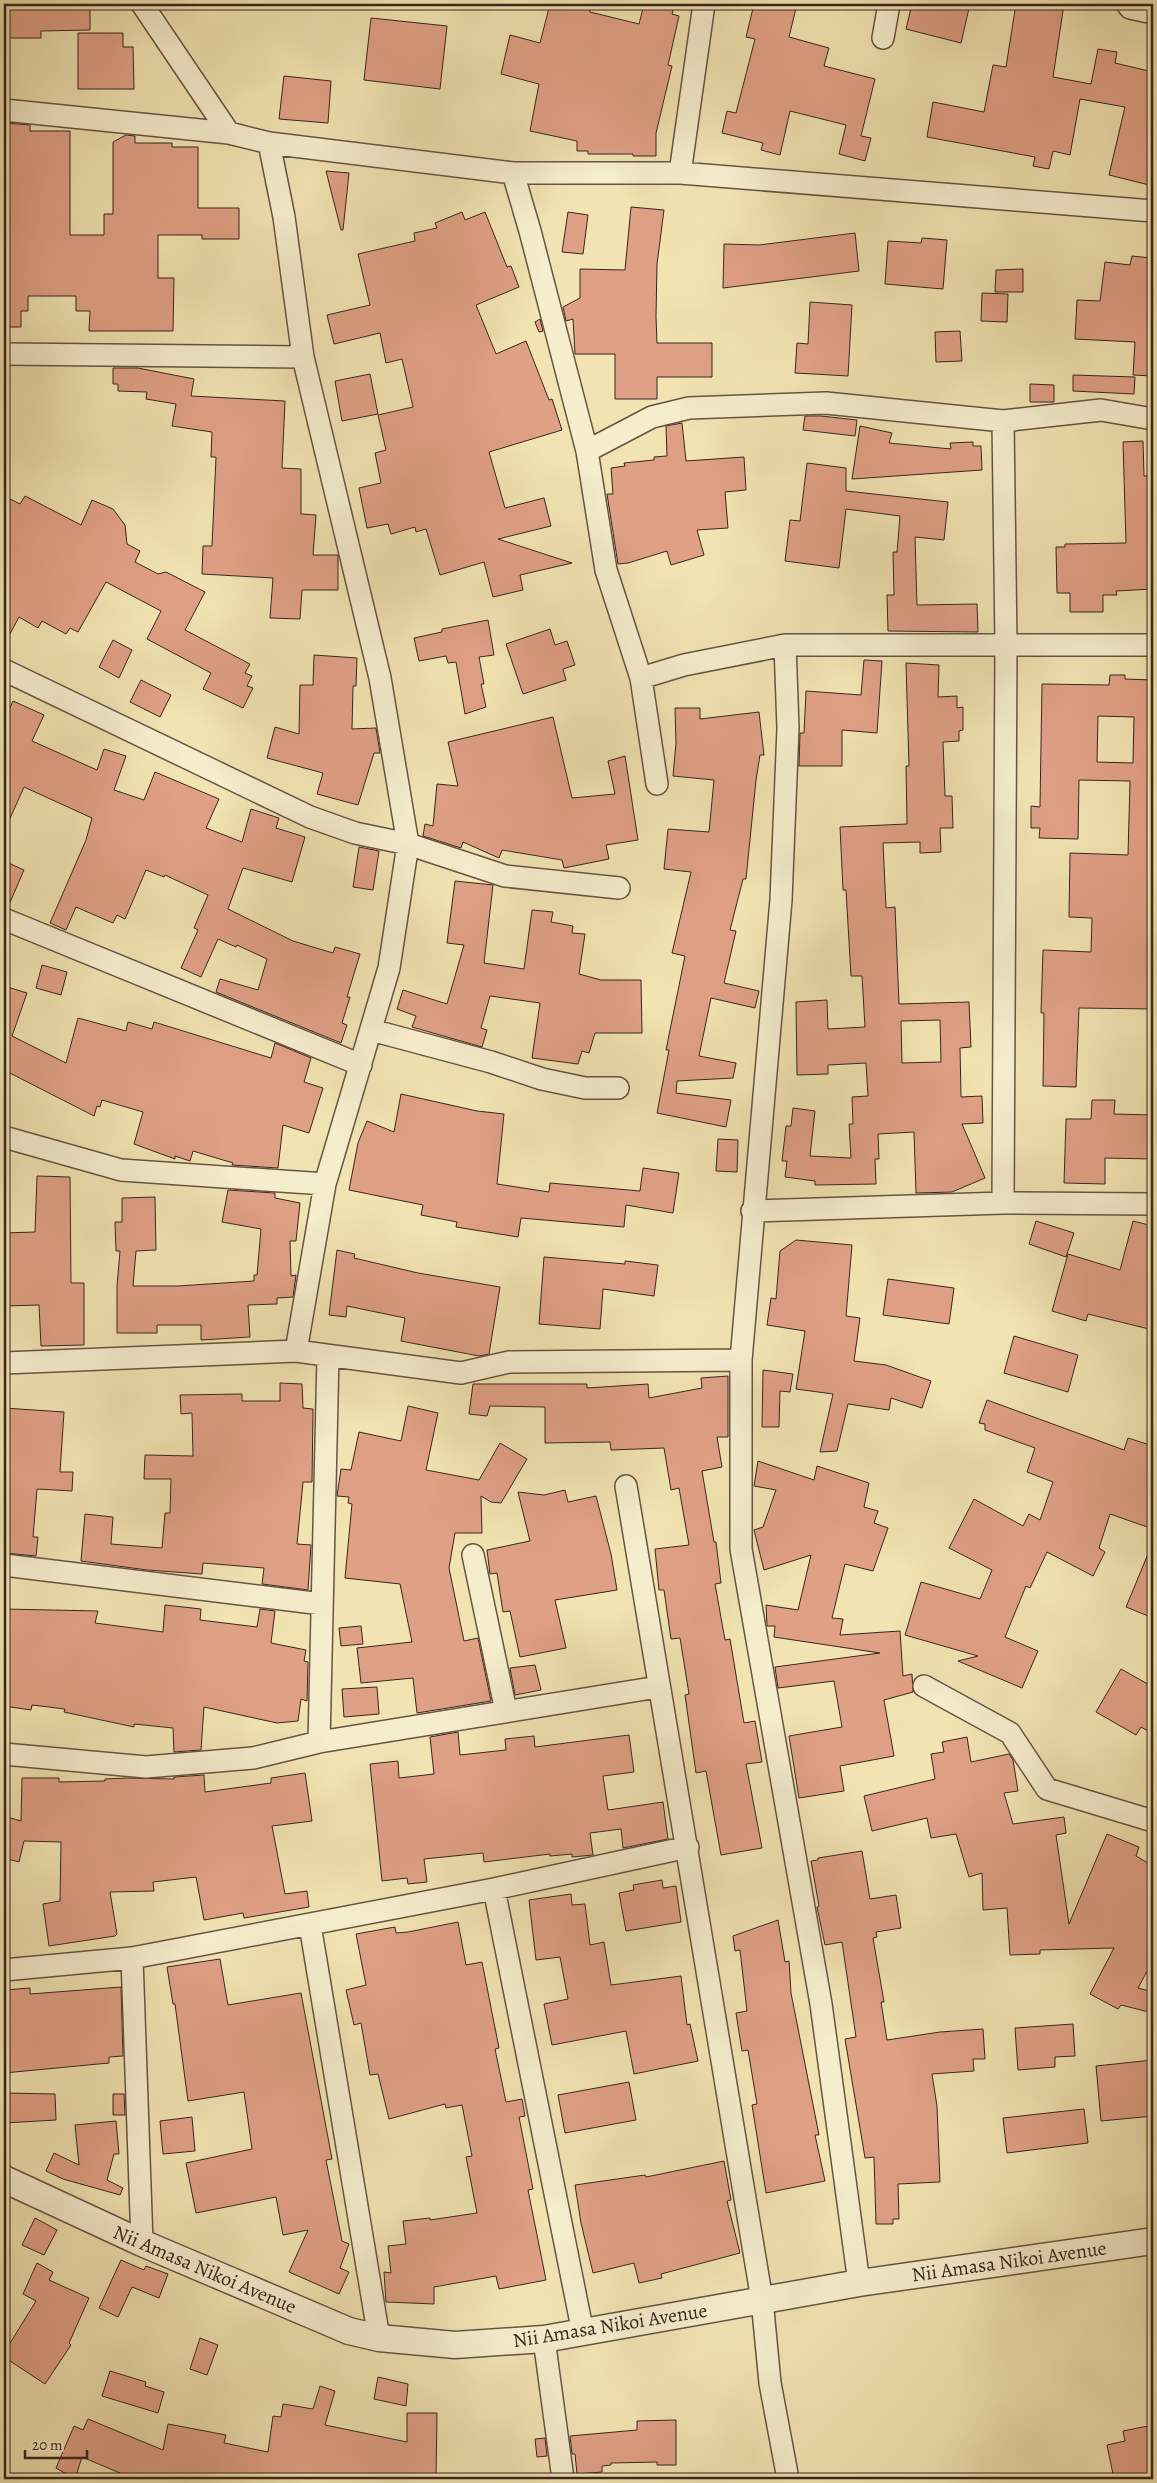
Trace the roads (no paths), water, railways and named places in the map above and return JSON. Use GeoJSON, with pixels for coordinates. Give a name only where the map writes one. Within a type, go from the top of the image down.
{"type":"FeatureCollection","features":[{"type":"Feature","properties":{"kind":"street"},"geometry":{"type":"LineString","coordinates":[[142,4],[229,133]]}},
{"type":"Feature","properties":{"kind":"street"},"geometry":{"type":"LineString","coordinates":[[680,174],[704,4]]}},
{"type":"Feature","properties":{"kind":"street"},"geometry":{"type":"LineString","coordinates":[[883,38],[889,4]]}},
{"type":"Feature","properties":{"kind":"street"},"geometry":{"type":"LineString","coordinates":[[1127,4],[1130,8],[1153,13]]}},
{"type":"Feature","properties":{"kind":"street"},"geometry":{"type":"LineString","coordinates":[[4,110],[229,133],[269,143],[512,173],[680,174],[1153,211]]}},
{"type":"Feature","properties":{"kind":"street"},"geometry":{"type":"LineString","coordinates":[[269,143],[284,217],[304,357],[380,678],[408,844],[389,968],[325,1184],[296,1351]]}},
{"type":"Feature","properties":{"kind":"street"},"geometry":{"type":"LineString","coordinates":[[512,173],[530,232],[587,451],[606,570],[641,678],[652,740],[657,784]]}},
{"type":"Feature","properties":{"kind":"street"},"geometry":{"type":"LineString","coordinates":[[4,354],[304,357]]}},
{"type":"Feature","properties":{"kind":"street"},"geometry":{"type":"LineString","coordinates":[[587,451],[652,417],[689,408],[826,403],[1003,421],[1101,410],[1153,420]]}},
{"type":"Feature","properties":{"kind":"street"},"geometry":{"type":"LineString","coordinates":[[1003,421],[1006,644],[1003,1203]]}},
{"type":"Feature","properties":{"kind":"street"},"geometry":{"type":"LineString","coordinates":[[641,678],[684,665],[785,645],[1153,645]]}},
{"type":"Feature","properties":{"kind":"street"},"geometry":{"type":"LineString","coordinates":[[785,645],[788,728],[781,900],[752,1211],[741,1360],[741,1549],[820,2004],[858,2283]]}},
{"type":"Feature","properties":{"kind":"street"},"geometry":{"type":"LineString","coordinates":[[4,670],[310,817],[355,833],[408,844],[505,876],[619,888]]}},
{"type":"Feature","properties":{"kind":"street"},"geometry":{"type":"LineString","coordinates":[[4,919],[361,1065]]}},
{"type":"Feature","properties":{"kind":"street"},"geometry":{"type":"LineString","coordinates":[[371,1030],[491,1062],[542,1079],[585,1088],[618,1088]]}},
{"type":"Feature","properties":{"kind":"street"},"geometry":{"type":"LineString","coordinates":[[4,1137],[121,1170],[325,1184]]}},
{"type":"Feature","properties":{"kind":"street"},"geometry":{"type":"LineString","coordinates":[[752,1211],[1003,1203],[1153,1204]]}},
{"type":"Feature","properties":{"kind":"street"},"geometry":{"type":"LineString","coordinates":[[4,1363],[296,1351],[461,1373],[509,1362],[741,1360]]}},
{"type":"Feature","properties":{"kind":"street"},"geometry":{"type":"LineString","coordinates":[[319,1742],[328,1356]]}},
{"type":"Feature","properties":{"kind":"street"},"geometry":{"type":"LineString","coordinates":[[626,1486],[658,1686],[688,1847],[762,2300],[770,2383],[788,2479]]}},
{"type":"Feature","properties":{"kind":"street"},"geometry":{"type":"LineString","coordinates":[[473,1555],[506,1712]]}},
{"type":"Feature","properties":{"kind":"street"},"geometry":{"type":"LineString","coordinates":[[4,1565],[322,1604]]}},
{"type":"Feature","properties":{"kind":"street"},"geometry":{"type":"LineString","coordinates":[[4,1754],[146,1767],[253,1758],[319,1742],[658,1686]]}},
{"type":"Feature","properties":{"kind":"street"},"geometry":{"type":"LineString","coordinates":[[924,1686],[1010,1733],[1047,1789],[1153,1821]]}},
{"type":"Feature","properties":{"kind":"street"},"geometry":{"type":"LineString","coordinates":[[4,1970],[132,1958],[494,1889],[688,1847]]}},
{"type":"Feature","properties":{"kind":"street"},"geometry":{"type":"LineString","coordinates":[[494,1889],[583,2332]]}},
{"type":"Feature","properties":{"kind":"street"},"geometry":{"type":"LineString","coordinates":[[310,1925],[379,2338]]}},
{"type":"Feature","properties":{"kind":"street"},"geometry":{"type":"LineString","coordinates":[[132,1958],[142,2243]]}},
{"type":"Feature","properties":{"kind":"street","name":"Nii Amasa Nikoi Avenue"},"geometry":{"type":"LineString","coordinates":[[4,2180],[142,2243],[349,2331],[379,2338],[455,2345],[544,2340],[858,2283],[1153,2240]]}},
{"type":"Feature","properties":{"kind":"street"},"geometry":{"type":"LineString","coordinates":[[544,2340],[563,2479]]}}]}
